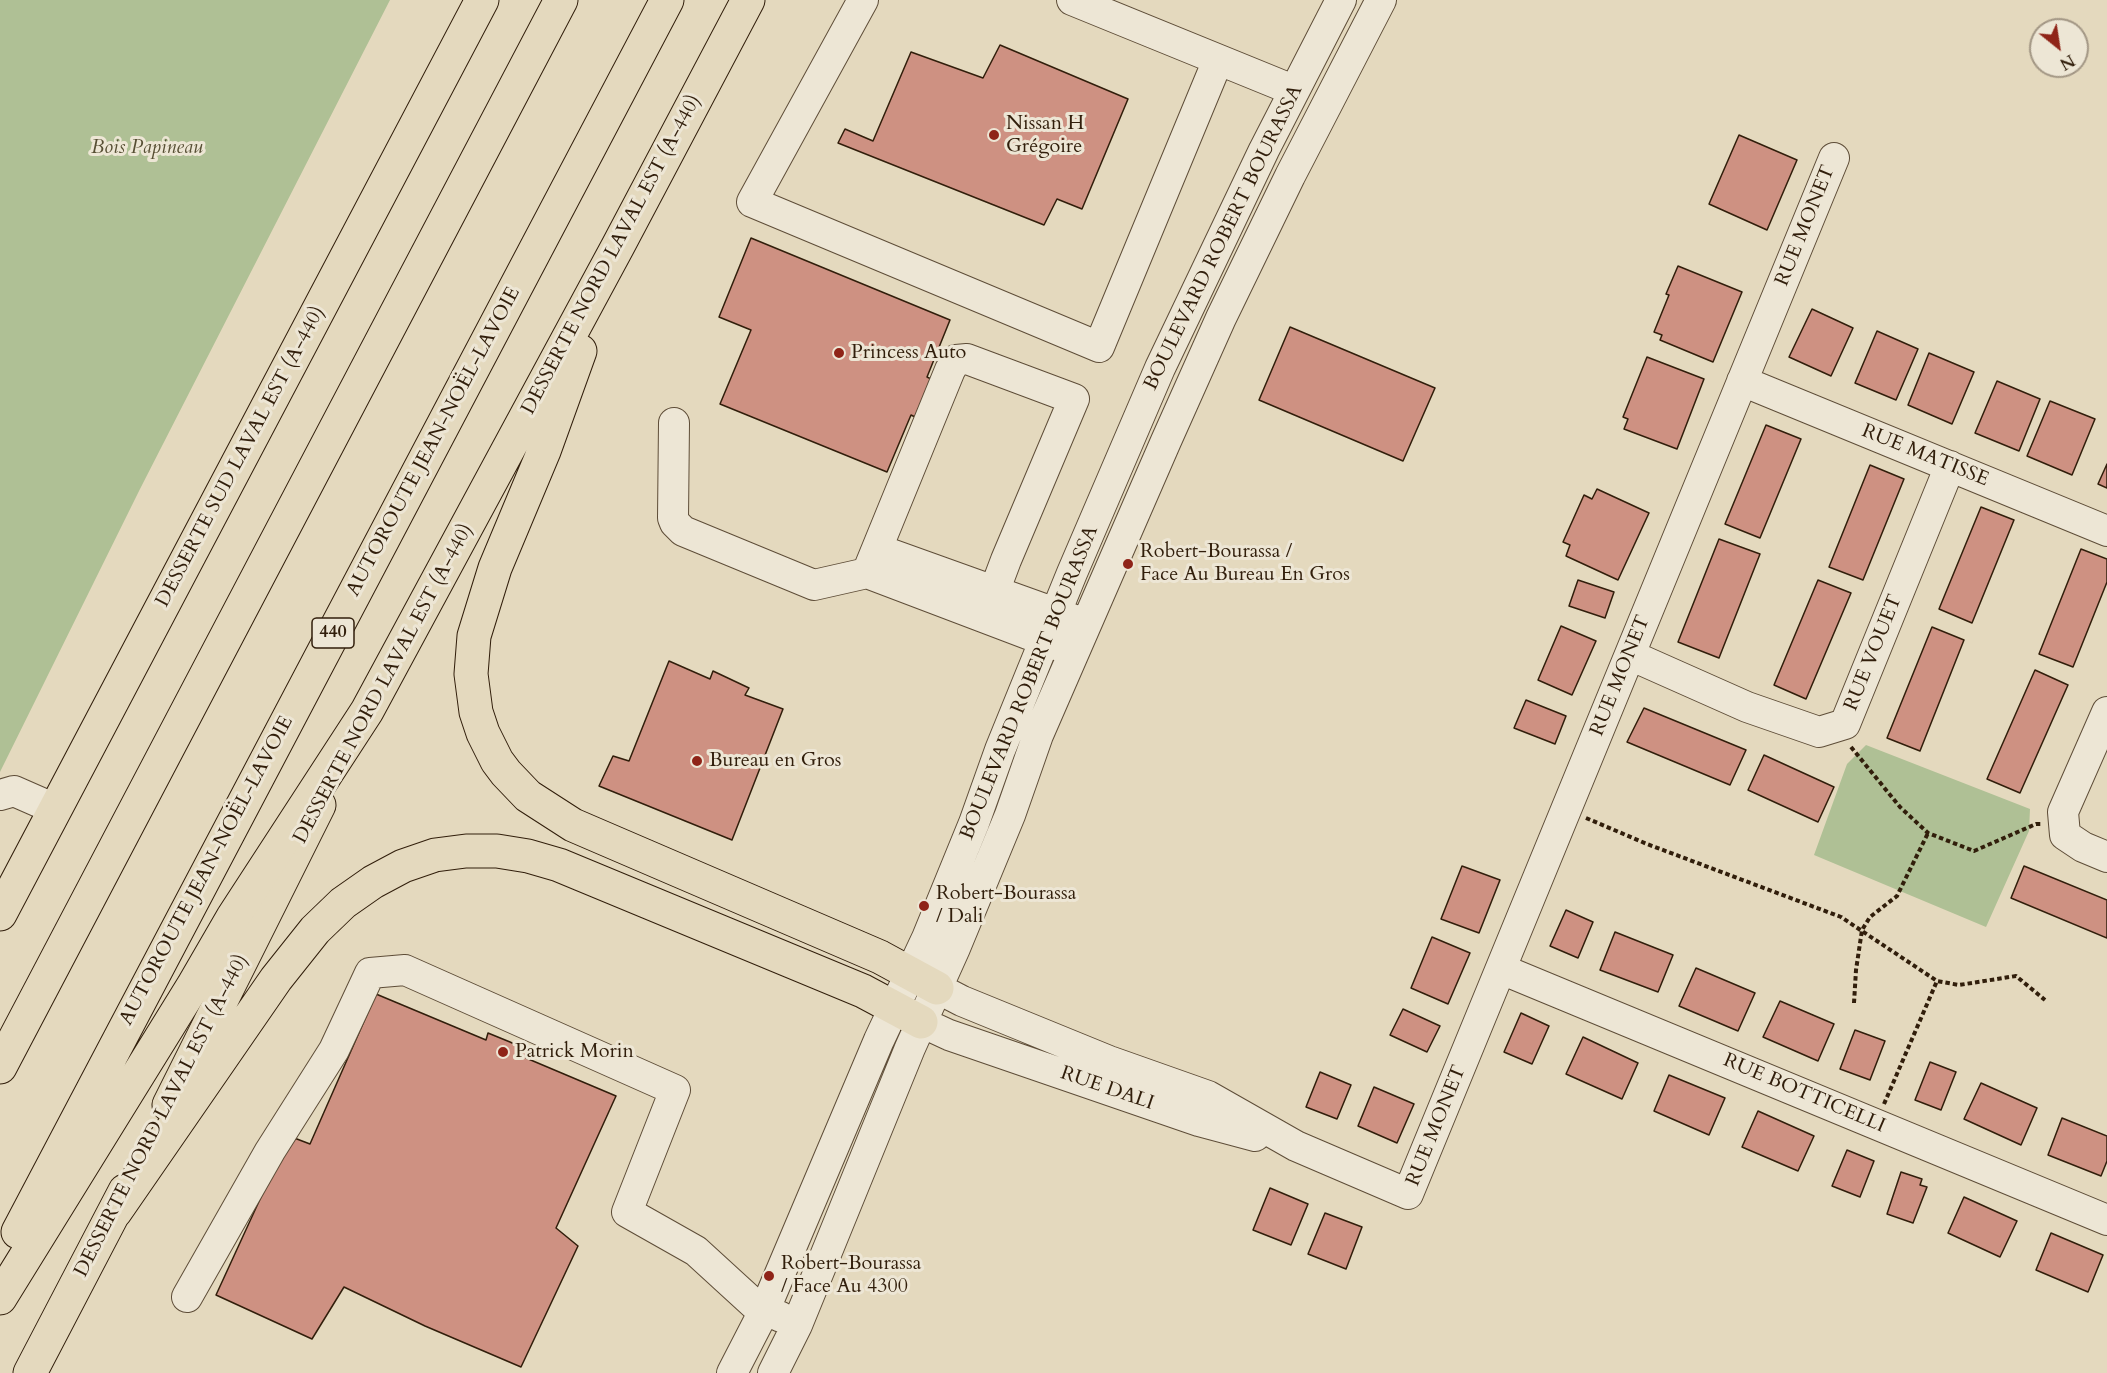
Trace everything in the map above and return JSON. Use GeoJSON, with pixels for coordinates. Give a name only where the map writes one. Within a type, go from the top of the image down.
{"type":"FeatureCollection","features":[{"type":"Feature","properties":{"kind":"main road","name":"DESSERTE SUD LAVAL EST (A-440)"},"geometry":{"type":"LineString","coordinates":[[0,914],[482,0]]}},
{"type":"Feature","properties":{"kind":"main road"},"geometry":{"type":"LineString","coordinates":[[0,1067],[561,0]]}},
{"type":"Feature","properties":{"kind":"main road","name":"AUTOROUTE JEAN-NOËL-LAVOIE"},"geometry":{"type":"LineString","coordinates":[[0,1266],[667,0]]}},
{"type":"Feature","properties":{"kind":"main road","name":"DESSERTE NORD LAVAL EST (A-440)"},"geometry":{"type":"LineString","coordinates":[[30,1373],[115,1212],[367,711],[748,0]]}},
{"type":"Feature","properties":{"kind":"main road"},"geometry":{"type":"LineString","coordinates":[[618,246],[548,441],[495,568],[474,636],[471,674],[476,712],[483,733],[497,761],[518,786],[540,805],[573,825],[880,957],[924,981]]}},
{"type":"Feature","properties":{"kind":"main road"},"geometry":{"type":"LineString","coordinates":[[0,1298],[193,986],[233,917],[367,711]]}},
{"type":"Feature","properties":{"kind":"main road"},"geometry":{"type":"LineString","coordinates":[[115,1212],[270,988],[315,930],[343,903],[373,882],[403,866],[435,855],[466,851],[497,851],[528,856],[560,865],[862,991],[908,1015]]}},
{"type":"Feature","properties":{"kind":"street"},"geometry":{"type":"LineString","coordinates":[[862,0],[752,202],[1099,347],[1218,60]]}},
{"type":"Feature","properties":{"kind":"street"},"geometry":{"type":"LineString","coordinates":[[1072,0],[1293,90]]}},
{"type":"Feature","properties":{"kind":"street","name":"BOULEVARD ROBERT BOURASSA"},"geometry":{"type":"LineString","coordinates":[[924,981],[965,845],[1000,750],[1056,613],[1173,339],[1293,90],[1341,0]]}},
{"type":"Feature","properties":{"kind":"street","name":"BOULEVARD ROBERT BOURASSA"},"geometry":{"type":"LineString","coordinates":[[732,1373],[924,981],[1010,815],[1038,735],[1226,308],[1290,176],[1381,0]]}},
{"type":"Feature","properties":{"kind":"street","name":"RUE MONET"},"geometry":{"type":"LineString","coordinates":[[1408,1194],[1834,158]]}},
{"type":"Feature","properties":{"kind":"street"},"geometry":{"type":"LineString","coordinates":[[872,561],[950,370],[957,360],[967,359],[1074,399],[990,604]]}},
{"type":"Feature","properties":{"kind":"street","name":"RUE MATISSE"},"geometry":{"type":"LineString","coordinates":[[1742,381],[2107,531]]}},
{"type":"Feature","properties":{"kind":"street"},"geometry":{"type":"LineString","coordinates":[[674,423],[673,518],[677,527],[683,531],[814,585],[872,561],[990,604],[1056,613],[1086,624]]}},
{"type":"Feature","properties":{"kind":"street","name":"RUE VOUET"},"geometry":{"type":"LineString","coordinates":[[1630,655],[1747,707],[1819,732],[1845,724],[1950,466]]}},
{"type":"Feature","properties":{"kind":"street"},"geometry":{"type":"LineString","coordinates":[[990,604],[1046,640],[1074,651]]}},
{"type":"Feature","properties":{"kind":"street"},"geometry":{"type":"LineString","coordinates":[[2107,712],[2063,812],[2065,835],[2083,847],[2107,857]]}},
{"type":"Feature","properties":{"kind":"street"},"geometry":{"type":"LineString","coordinates":[[0,795],[14,791],[55,809]]}},
{"type":"Feature","properties":{"kind":"street","name":"RUE BOTTICELLI"},"geometry":{"type":"LineString","coordinates":[[1501,969],[2107,1220]]}},
{"type":"Feature","properties":{"kind":"street"},"geometry":{"type":"LineString","coordinates":[[187,1297],[270,1151],[334,1050],[370,973],[405,970],[675,1090],[627,1212],[696,1251],[755,1305],[798,1325]]}},
{"type":"Feature","properties":{"kind":"street","name":"RUE DALI"},"geometry":{"type":"LineString","coordinates":[[924,981],[962,1001],[1109,1061],[1208,1096],[1296,1146],[1408,1194]]}},
{"type":"Feature","properties":{"kind":"street","name":"BOULEVARD ROBERT BOURASSA"},"geometry":{"type":"LineString","coordinates":[[773,1373],[798,1325],[908,1015]]}},
{"type":"Feature","properties":{"kind":"street","name":"RUE DALI"},"geometry":{"type":"LineString","coordinates":[[908,1015],[949,1035],[1200,1121],[1296,1146]]}},
{"type":"Feature","properties":{"kind":"path"},"geometry":{"type":"LineString","coordinates":[[1835,728],[1900,807],[1928,832],[1974,852],[2036,824],[2064,823]]}},
{"type":"Feature","properties":{"kind":"path"},"geometry":{"type":"LineString","coordinates":[[1566,809],[1647,844],[1842,917],[1937,981],[1959,985],[2016,976],[2045,1000]]}},
{"type":"Feature","properties":{"kind":"path"},"geometry":{"type":"LineString","coordinates":[[1854,1003],[1862,930],[1870,917],[1897,896],[1928,832]]}},
{"type":"Feature","properties":{"kind":"path"},"geometry":{"type":"LineString","coordinates":[[1876,1124],[1937,981]]}},
{"type":"Feature","properties":{"kind":"green space","name":"Bois Papineau"},"geometry":{"type":"Polygon","coordinates":[[[0,0],[390,0],[140,489],[0,772],[0,0]]]}},
{"type":"Feature","properties":{"kind":"green space"},"geometry":{"type":"Polygon","coordinates":[[[1866,745],[2030,809],[2029,831],[1986,927],[1814,855],[1847,764],[1866,745]]]}},
{"type":"Feature","properties":{"kind":"building","name":"Nissan H Grégoire"},"geometry":{"type":"Polygon","coordinates":[[[1000,45],[1128,99],[1082,209],[1057,199],[1044,225],[838,143],[845,129],[873,141],[911,52],[983,78],[1000,45]]]}},
{"type":"Feature","properties":{"kind":"building"},"geometry":{"type":"Polygon","coordinates":[[[1739,135],[1797,160],[1767,230],[1709,204],[1739,135]]]}},
{"type":"Feature","properties":{"kind":"building","name":"Princess Auto"},"geometry":{"type":"Polygon","coordinates":[[[751,238],[950,320],[927,377],[931,379],[915,417],[911,415],[887,472],[720,404],[751,330],[719,317],[751,238]]]}},
{"type":"Feature","properties":{"kind":"building"},"geometry":{"type":"Polygon","coordinates":[[[1678,266],[1742,292],[1713,362],[1660,340],[1662,335],[1654,332],[1678,266]]]}},
{"type":"Feature","properties":{"kind":"building"},"geometry":{"type":"Polygon","coordinates":[[[1812,309],[1853,328],[1831,376],[1789,357],[1812,309]]]}},
{"type":"Feature","properties":{"kind":"building"},"geometry":{"type":"Polygon","coordinates":[[[1290,327],[1435,388],[1403,461],[1259,400],[1290,327]]]}},
{"type":"Feature","properties":{"kind":"building"},"geometry":{"type":"Polygon","coordinates":[[[1877,331],[1918,349],[1896,400],[1855,383],[1877,331]]]}},
{"type":"Feature","properties":{"kind":"building"},"geometry":{"type":"Polygon","coordinates":[[[1929,353],[1974,372],[1952,424],[1908,405],[1929,353]]]}},
{"type":"Feature","properties":{"kind":"building"},"geometry":{"type":"Polygon","coordinates":[[[1647,357],[1704,379],[1677,449],[1624,429],[1628,419],[1623,417],[1647,357]]]}},
{"type":"Feature","properties":{"kind":"building"},"geometry":{"type":"Polygon","coordinates":[[[1997,381],[2040,399],[2019,451],[1975,433],[1997,381]]]}},
{"type":"Feature","properties":{"kind":"building"},"geometry":{"type":"Polygon","coordinates":[[[2050,401],[2095,419],[2072,475],[2027,456],[2050,401]]]}},
{"type":"Feature","properties":{"kind":"building"},"geometry":{"type":"Polygon","coordinates":[[[1766,425],[1801,439],[1760,538],[1725,524],[1766,425]]]}},
{"type":"Feature","properties":{"kind":"building"},"geometry":{"type":"Polygon","coordinates":[[[2107,464],[2107,488],[2098,484],[2107,464]]]}},
{"type":"Feature","properties":{"kind":"building"},"geometry":{"type":"Polygon","coordinates":[[[1870,465],[1904,479],[1863,580],[1829,567],[1870,465]]]}},
{"type":"Feature","properties":{"kind":"building"},"geometry":{"type":"Polygon","coordinates":[[[1597,489],[1649,513],[1618,580],[1566,556],[1570,545],[1563,542],[1584,495],[1592,499],[1597,489]]]}},
{"type":"Feature","properties":{"kind":"building"},"geometry":{"type":"Polygon","coordinates":[[[1981,507],[2014,520],[1972,623],[1939,609],[1981,507]]]}},
{"type":"Feature","properties":{"kind":"building"},"geometry":{"type":"Polygon","coordinates":[[[1719,539],[1760,554],[1719,658],[1678,642],[1719,539]]]}},
{"type":"Feature","properties":{"kind":"building"},"geometry":{"type":"Polygon","coordinates":[[[2081,549],[2107,559],[2107,582],[2073,667],[2039,654],[2081,549]]]}},
{"type":"Feature","properties":{"kind":"building"},"geometry":{"type":"Polygon","coordinates":[[[1578,580],[1614,592],[1605,618],[1569,606],[1578,580]]]}},
{"type":"Feature","properties":{"kind":"building"},"geometry":{"type":"Polygon","coordinates":[[[1818,580],[1851,593],[1806,699],[1774,685],[1818,580]]]}},
{"type":"Feature","properties":{"kind":"building"},"geometry":{"type":"Polygon","coordinates":[[[1561,626],[1596,641],[1572,695],[1538,680],[1561,626]]]}},
{"type":"Feature","properties":{"kind":"building"},"geometry":{"type":"Polygon","coordinates":[[[1932,627],[1964,640],[1920,751],[1887,738],[1932,627]]]}},
{"type":"Feature","properties":{"kind":"building"},"geometry":{"type":"Polygon","coordinates":[[[669,661],[710,679],[713,671],[749,688],[745,695],[783,709],[732,840],[599,786],[613,756],[629,761],[669,661]]]}},
{"type":"Feature","properties":{"kind":"building"},"geometry":{"type":"Polygon","coordinates":[[[2035,670],[2068,685],[2020,793],[1987,779],[2035,670]]]}},
{"type":"Feature","properties":{"kind":"building"},"geometry":{"type":"Polygon","coordinates":[[[1526,700],[1566,716],[1555,744],[1514,728],[1526,700]]]}},
{"type":"Feature","properties":{"kind":"building"},"geometry":{"type":"Polygon","coordinates":[[[1644,708],[1746,750],[1730,785],[1627,742],[1644,708]]]}},
{"type":"Feature","properties":{"kind":"building"},"geometry":{"type":"Polygon","coordinates":[[[1764,755],[1834,787],[1818,822],[1748,790],[1764,755]]]}},
{"type":"Feature","properties":{"kind":"building"},"geometry":{"type":"Polygon","coordinates":[[[1462,866],[1500,880],[1479,933],[1441,919],[1462,866]]]}},
{"type":"Feature","properties":{"kind":"building"},"geometry":{"type":"Polygon","coordinates":[[[2024,866],[2107,900],[2107,938],[2011,898],[2024,866]]]}},
{"type":"Feature","properties":{"kind":"building"},"geometry":{"type":"Polygon","coordinates":[[[1566,910],[1593,922],[1578,958],[1550,946],[1566,910]]]}},
{"type":"Feature","properties":{"kind":"building"},"geometry":{"type":"Polygon","coordinates":[[[1615,932],[1673,955],[1658,992],[1600,970],[1615,932]]]}},
{"type":"Feature","properties":{"kind":"building"},"geometry":{"type":"Polygon","coordinates":[[[1432,937],[1470,953],[1448,1004],[1411,988],[1432,937]]]}},
{"type":"Feature","properties":{"kind":"building"},"geometry":{"type":"Polygon","coordinates":[[[1696,968],[1755,993],[1738,1031],[1679,1006],[1696,968]]]}},
{"type":"Feature","properties":{"kind":"building"},"geometry":{"type":"Polygon","coordinates":[[[376,994],[486,1040],[488,1033],[510,1042],[529,1051],[526,1058],[616,1096],[556,1228],[578,1246],[521,1367],[425,1326],[344,1287],[312,1339],[216,1295],[289,1136],[310,1144],[376,994]]]}},
{"type":"Feature","properties":{"kind":"building"},"geometry":{"type":"Polygon","coordinates":[[[1780,1001],[1834,1024],[1818,1061],[1763,1037],[1780,1001]]]}},
{"type":"Feature","properties":{"kind":"building"},"geometry":{"type":"Polygon","coordinates":[[[1403,1009],[1440,1026],[1427,1052],[1390,1035],[1403,1009]]]}},
{"type":"Feature","properties":{"kind":"building"},"geometry":{"type":"Polygon","coordinates":[[[1521,1013],[1549,1026],[1532,1064],[1504,1052],[1521,1013]]]}},
{"type":"Feature","properties":{"kind":"building"},"geometry":{"type":"Polygon","coordinates":[[[1855,1030],[1885,1041],[1870,1080],[1840,1069],[1855,1030]]]}},
{"type":"Feature","properties":{"kind":"building"},"geometry":{"type":"Polygon","coordinates":[[[1583,1037],[1638,1063],[1622,1099],[1566,1074],[1583,1037]]]}},
{"type":"Feature","properties":{"kind":"building"},"geometry":{"type":"Polygon","coordinates":[[[1930,1062],[1956,1072],[1941,1110],[1915,1100],[1930,1062]]]}},
{"type":"Feature","properties":{"kind":"building"},"geometry":{"type":"Polygon","coordinates":[[[1320,1072],[1351,1085],[1337,1119],[1306,1107],[1320,1072]]]}},
{"type":"Feature","properties":{"kind":"building"},"geometry":{"type":"Polygon","coordinates":[[[1669,1075],[1725,1098],[1709,1135],[1654,1111],[1669,1075]]]}},
{"type":"Feature","properties":{"kind":"building"},"geometry":{"type":"Polygon","coordinates":[[[1981,1083],[2037,1108],[2021,1145],[1964,1119],[1981,1083]]]}},
{"type":"Feature","properties":{"kind":"building"},"geometry":{"type":"Polygon","coordinates":[[[1374,1087],[1414,1104],[1397,1143],[1358,1126],[1374,1087]]]}},
{"type":"Feature","properties":{"kind":"building"},"geometry":{"type":"Polygon","coordinates":[[[1758,1111],[1814,1136],[1798,1171],[1742,1147],[1758,1111]]]}},
{"type":"Feature","properties":{"kind":"building"},"geometry":{"type":"Polygon","coordinates":[[[2062,1118],[2107,1136],[2107,1161],[2101,1176],[2048,1155],[2062,1118]]]}},
{"type":"Feature","properties":{"kind":"building"},"geometry":{"type":"Polygon","coordinates":[[[1847,1150],[1874,1161],[1860,1197],[1832,1186],[1847,1150]]]}},
{"type":"Feature","properties":{"kind":"building"},"geometry":{"type":"Polygon","coordinates":[[[1901,1172],[1922,1179],[1920,1185],[1927,1187],[1913,1223],[1887,1214],[1901,1172]]]}},
{"type":"Feature","properties":{"kind":"building"},"geometry":{"type":"Polygon","coordinates":[[[1270,1188],[1308,1204],[1291,1245],[1253,1230],[1270,1188]]]}},
{"type":"Feature","properties":{"kind":"building"},"geometry":{"type":"Polygon","coordinates":[[[1964,1197],[2017,1221],[2000,1257],[1948,1233],[1964,1197]]]}},
{"type":"Feature","properties":{"kind":"building"},"geometry":{"type":"Polygon","coordinates":[[[1325,1213],[1362,1227],[1346,1269],[1308,1254],[1325,1213]]]}},
{"type":"Feature","properties":{"kind":"building"},"geometry":{"type":"Polygon","coordinates":[[[2051,1233],[2103,1255],[2088,1292],[2036,1270],[2051,1233]]]}},
{"type":"Feature","properties":{"kind":"place","name":"Nissan H Grégoire"},"geometry":{"type":"Point","coordinates":[994,135]}},
{"type":"Feature","properties":{"kind":"place","name":"Princess Auto"},"geometry":{"type":"Point","coordinates":[839,353]}},
{"type":"Feature","properties":{"kind":"place","name":"Robert-Bourassa / Face Au Bureau En Gros"},"geometry":{"type":"Point","coordinates":[1128,564]}},
{"type":"Feature","properties":{"kind":"place","name":"Bureau en Gros"},"geometry":{"type":"Point","coordinates":[697,761]}},
{"type":"Feature","properties":{"kind":"place","name":"Robert-Bourassa / Dali"},"geometry":{"type":"Point","coordinates":[924,906]}},
{"type":"Feature","properties":{"kind":"place","name":"Patrick Morin"},"geometry":{"type":"Point","coordinates":[503,1052]}},
{"type":"Feature","properties":{"kind":"place","name":"Robert-Bourassa / Face Au 4300"},"geometry":{"type":"Point","coordinates":[769,1276]}}]}
